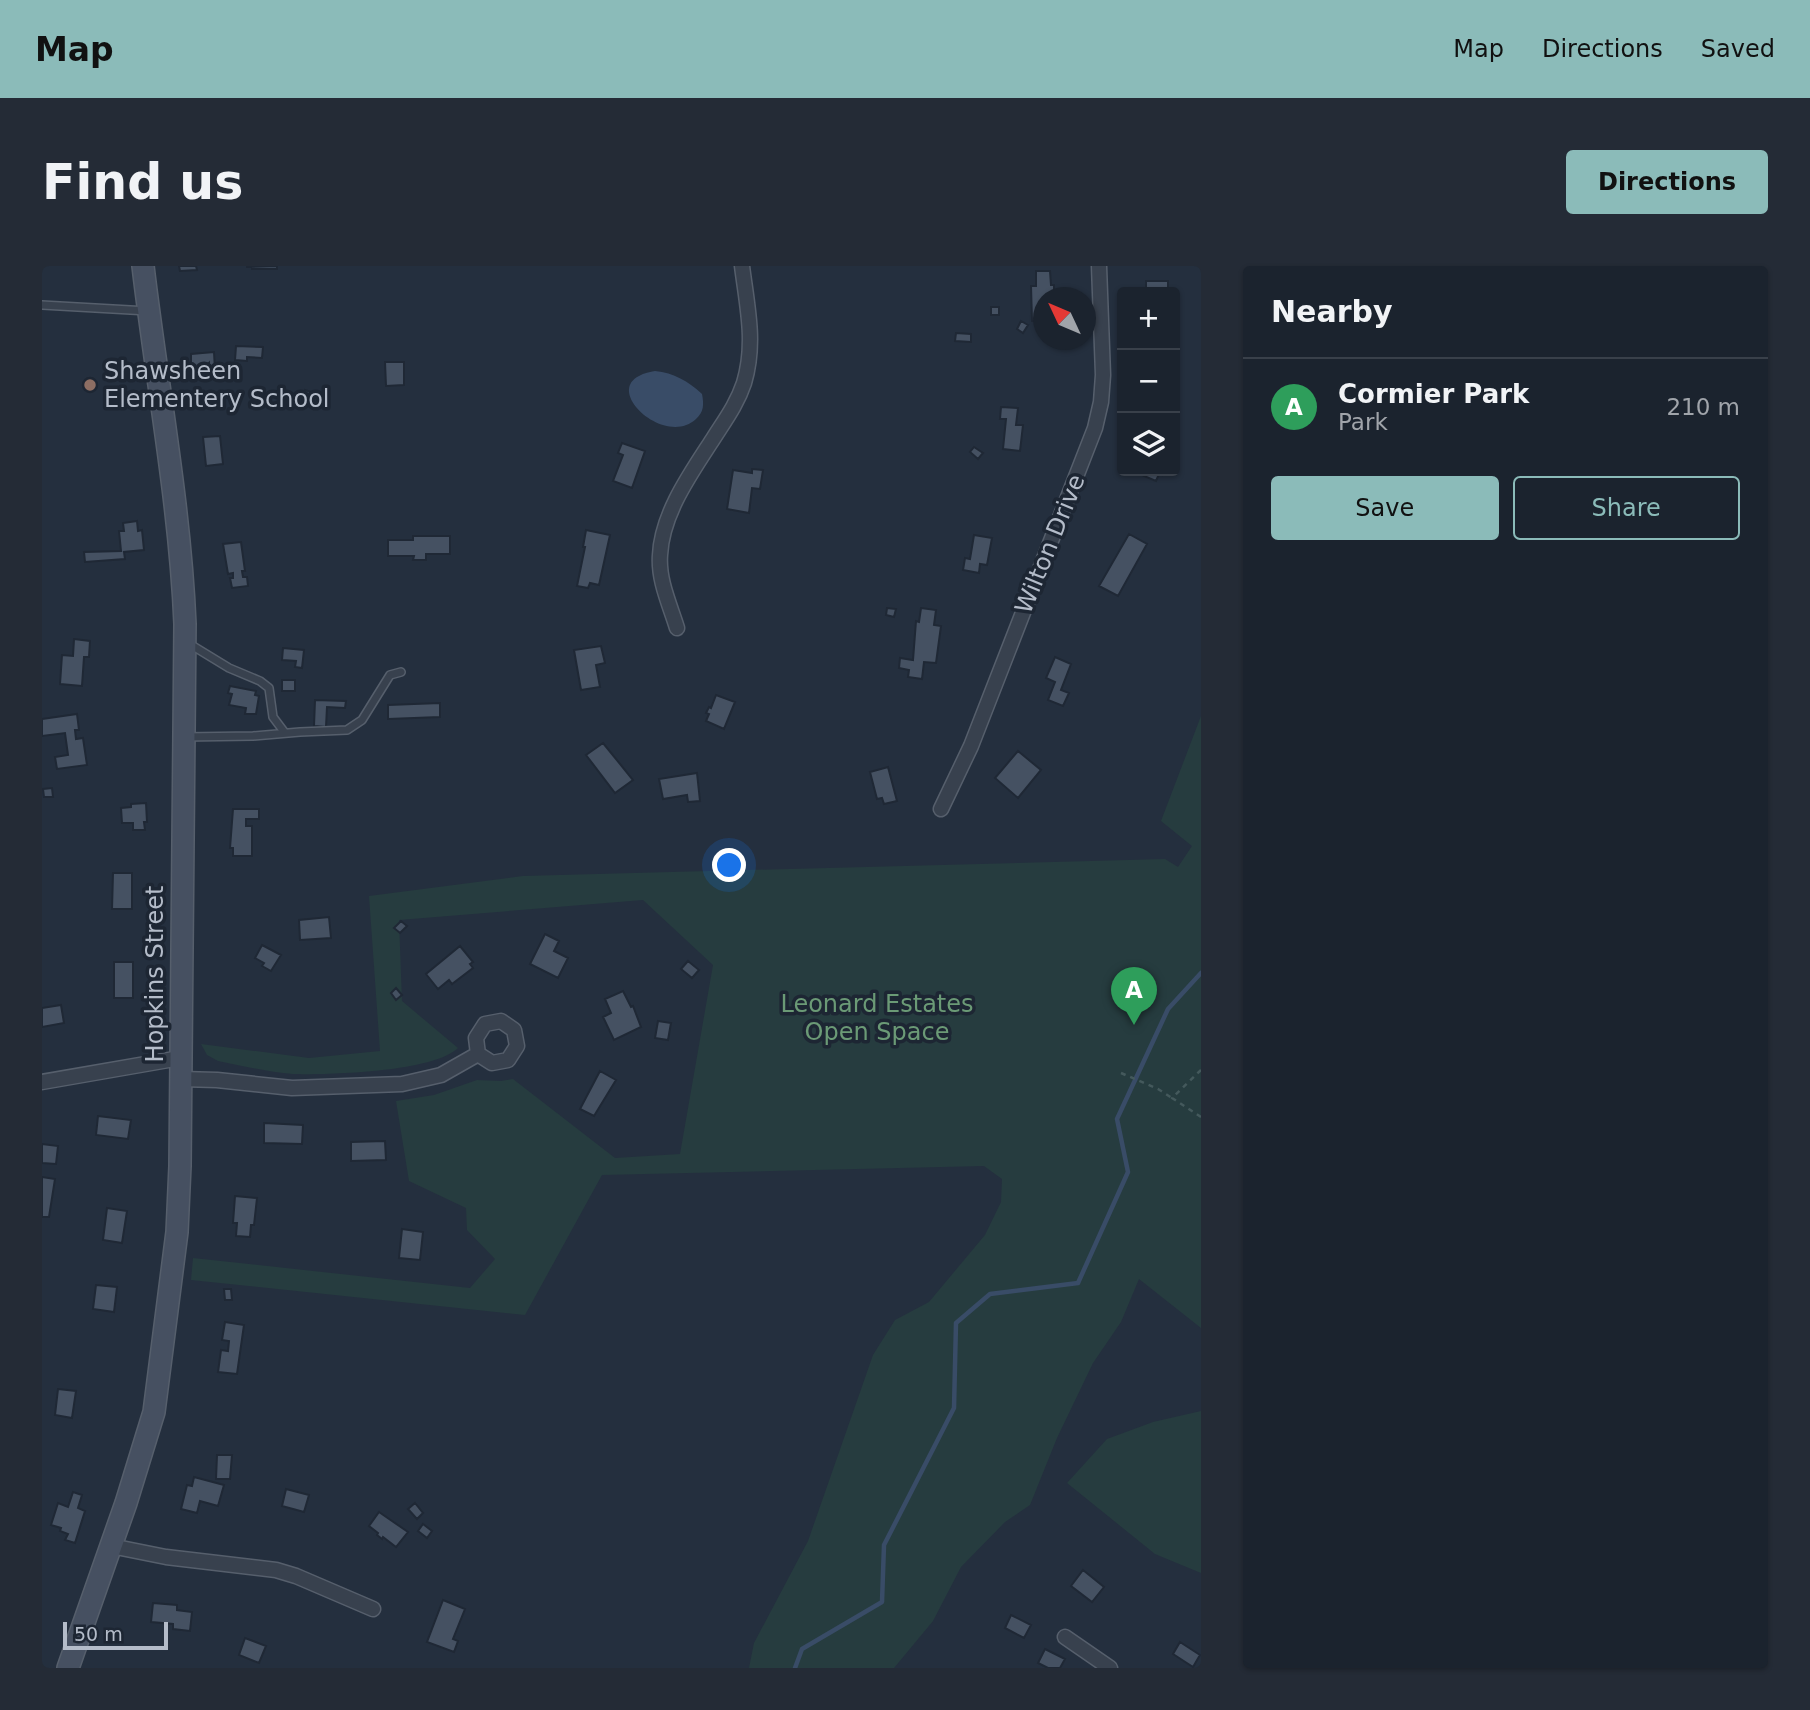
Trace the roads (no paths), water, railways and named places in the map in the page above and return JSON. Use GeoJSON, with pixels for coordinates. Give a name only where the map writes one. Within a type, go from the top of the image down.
{"type":"FeatureCollection","features":[{"type":"Feature","properties":{"kind":"street","name":"Hopkins Street"},"geometry":{"type":"LineString","coordinates":[[68,1668],[154,1412],[177,1231],[185,641],[176,514],[143,266]]}},
{"type":"Feature","properties":{"kind":"street"},"geometry":{"type":"LineString","coordinates":[[677,628],[664,587],[660,555],[663,538],[679,495],[732,411],[743,385],[750,357],[751,329],[742,266]]}},
{"type":"Feature","properties":{"kind":"street","name":"Wilton Drive"},"geometry":{"type":"LineString","coordinates":[[941,809],[971,746],[1095,428],[1103,375],[1099,266]]}},
{"type":"Feature","properties":{"kind":"street"},"geometry":{"type":"LineString","coordinates":[[181,1080],[217,1080],[292,1088],[402,1084],[441,1075],[478,1054]]}},
{"type":"Feature","properties":{"kind":"street"},"geometry":{"type":"LineString","coordinates":[[42,1082],[180,1058]]}},
{"type":"Feature","properties":{"kind":"street"},"geometry":{"type":"LineString","coordinates":[[111,1546],[166,1558],[276,1570],[373,1609]]}},
{"type":"Feature","properties":{"kind":"street"},"geometry":{"type":"LineString","coordinates":[[1065,1637],[1092,1662],[1110,1668]]}},
{"type":"Feature","properties":{"kind":"lane"},"geometry":{"type":"LineString","coordinates":[[42,305],[149,311]]}},
{"type":"Feature","properties":{"kind":"lane"},"geometry":{"type":"LineString","coordinates":[[185,641],[269,688],[272,717],[285,733]]}},
{"type":"Feature","properties":{"kind":"lane"},"geometry":{"type":"LineString","coordinates":[[184,737],[347,730],[362,720],[390,675],[401,672]]}},
{"type":"Feature","properties":{"kind":"water"},"geometry":{"type":"Polygon","coordinates":[[[655,371],[680,378],[702,394],[703,408],[696,419],[684,426],[670,426],[656,422],[634,404],[629,394],[630,384],[641,375],[655,371]]]}},
{"type":"Feature","properties":{"kind":"waterway"},"geometry":{"type":"LineString","coordinates":[[795,1668],[802,1649],[882,1602],[884,1545],[954,1408],[956,1323],[990,1294],[1078,1283],[1128,1172],[1117,1119],[1168,1009],[1201,973]]}},
{"type":"Feature","properties":{"kind":"place","name":"Shawsheen Elementery School"},"geometry":{"type":"Point","coordinates":[90,385]}},
{"type":"Feature","properties":{"kind":"place","name":"Cormier Park"},"geometry":{"type":"Point","coordinates":[1134,1025]}},
{"type":"Feature","properties":{"kind":"park label","name":"Leonard Estates Open Space"},"geometry":{"type":"Point","coordinates":[877,1018]}}]}
